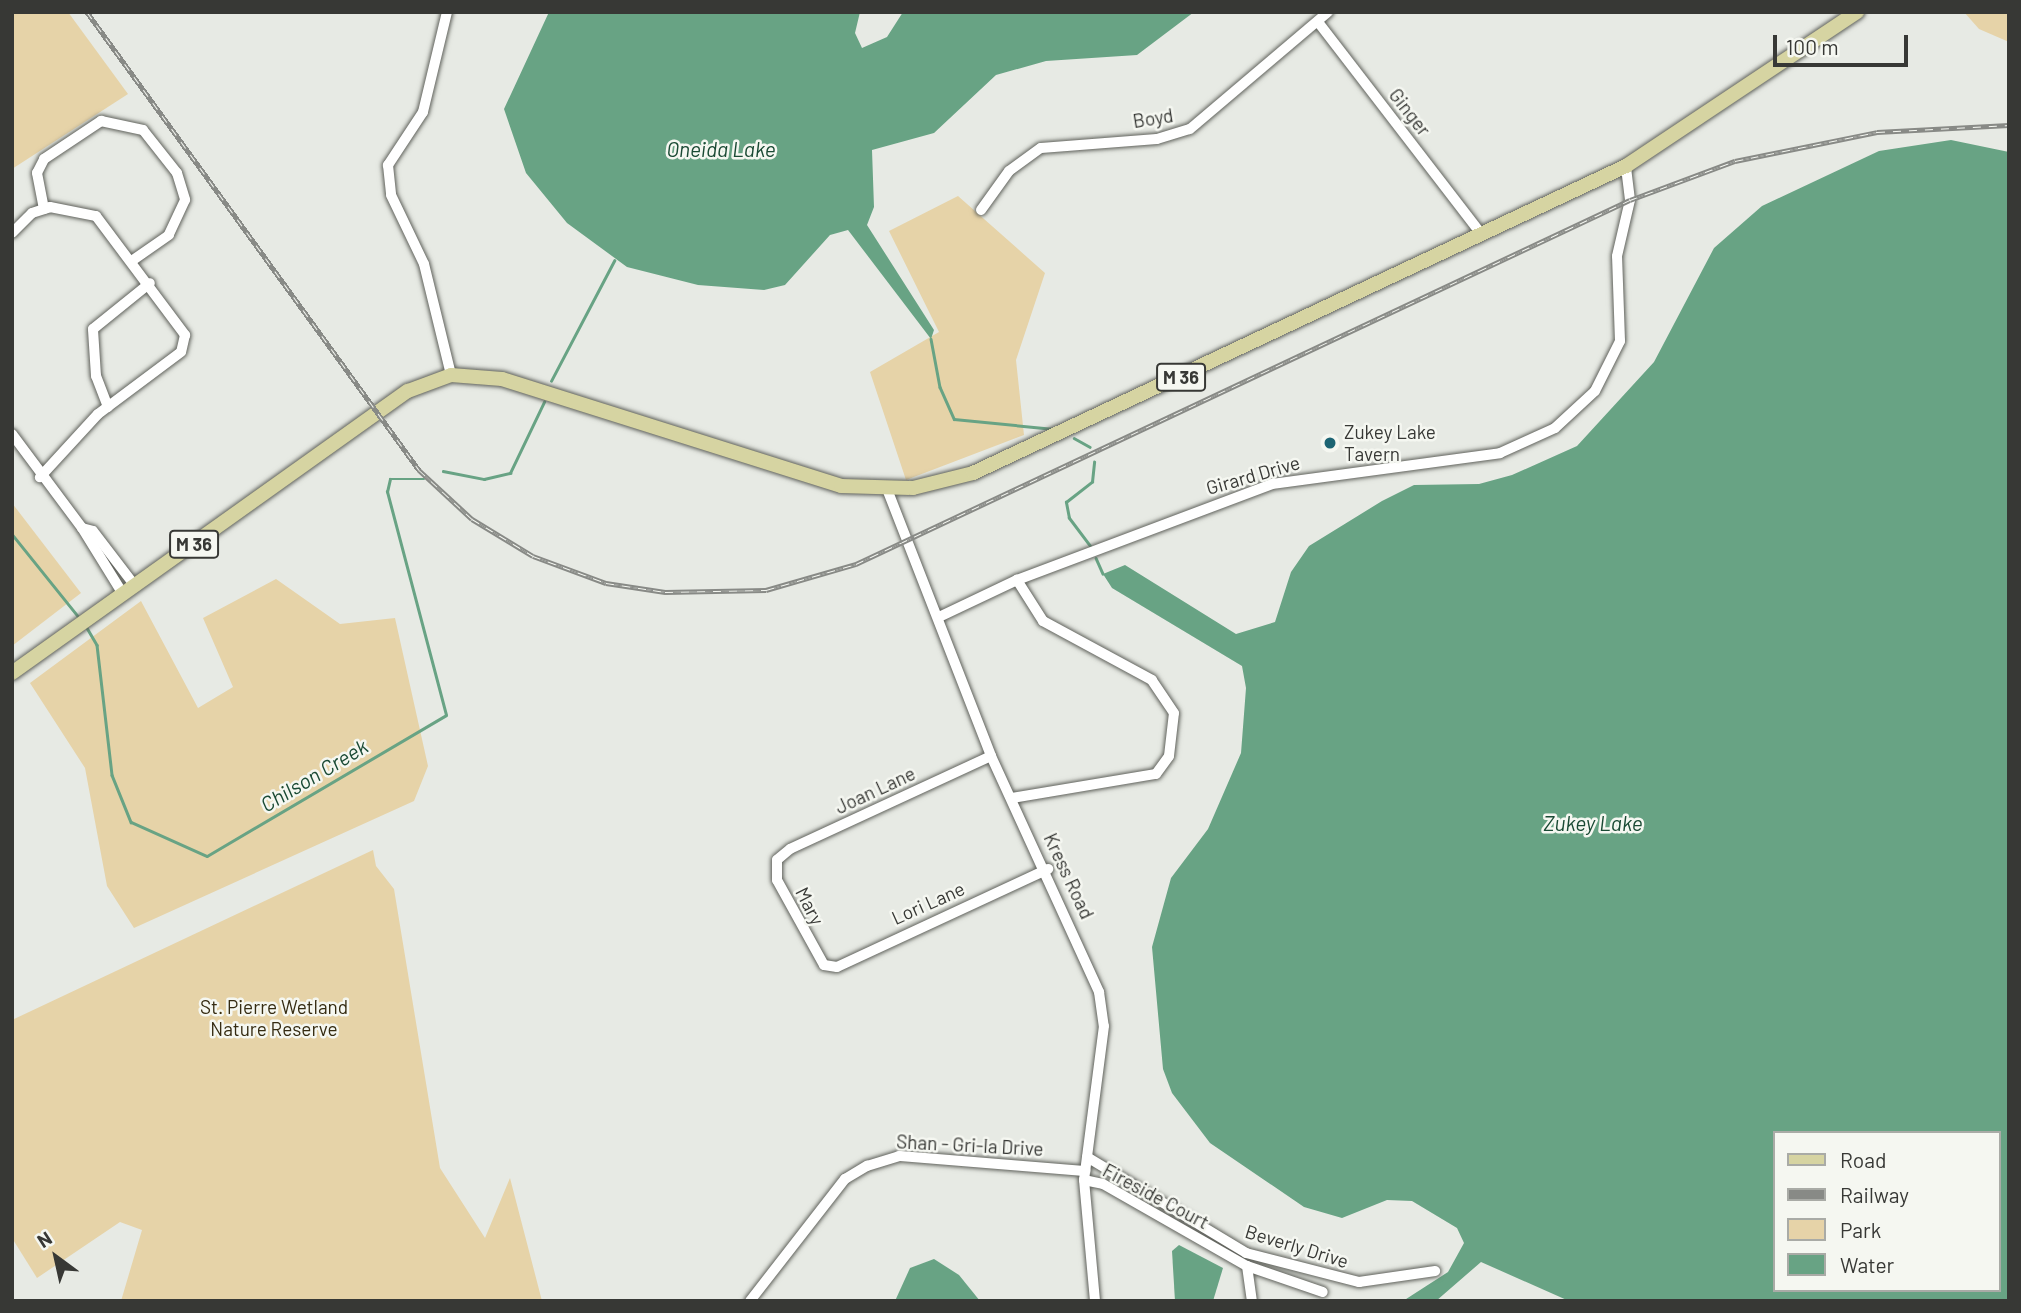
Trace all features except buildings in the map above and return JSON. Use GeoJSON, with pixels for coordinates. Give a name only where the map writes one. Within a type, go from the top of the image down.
{"type":"FeatureCollection","features":[{"type":"Feature","properties":{"kind":"main road","name":"M 36"},"geometry":{"type":"LineString","coordinates":[[12,673],[408,391],[451,375],[502,379],[818,481],[887,489],[940,483],[1007,459],[1626,166],[1857,12]]}},
{"type":"Feature","properties":{"kind":"street"},"geometry":{"type":"LineString","coordinates":[[447,12],[423,112],[388,165],[391,195],[424,264],[451,375]]}},
{"type":"Feature","properties":{"kind":"street"},"geometry":{"type":"LineString","coordinates":[[1318,22],[1328,12]]}},
{"type":"Feature","properties":{"kind":"street","name":"Boyd"},"geometry":{"type":"LineString","coordinates":[[981,210],[1009,171],[1041,148],[1157,139],[1190,129],[1318,22]]}},
{"type":"Feature","properties":{"kind":"street","name":"Ginger"},"geometry":{"type":"LineString","coordinates":[[1318,22],[1482,235]]}},
{"type":"Feature","properties":{"kind":"street"},"geometry":{"type":"LineString","coordinates":[[44,209],[37,173],[44,159],[101,121],[144,130],[177,173],[185,200],[169,235],[133,260]]}},
{"type":"Feature","properties":{"kind":"street","name":"Girard Drive"},"geometry":{"type":"LineString","coordinates":[[939,617],[1017,580],[1272,484],[1500,453],[1555,428],[1595,391],[1620,341],[1617,250],[1630,201],[1626,166]]}},
{"type":"Feature","properties":{"kind":"street"},"geometry":{"type":"LineString","coordinates":[[12,233],[44,209],[96,216],[133,260],[183,328],[184,347],[108,407],[40,477]]}},
{"type":"Feature","properties":{"kind":"street"},"geometry":{"type":"LineString","coordinates":[[108,407],[96,376],[93,329],[150,284]]}},
{"type":"Feature","properties":{"kind":"street"},"geometry":{"type":"LineString","coordinates":[[12,434],[40,477],[129,590]]}},
{"type":"Feature","properties":{"kind":"street","name":"Kress Road"},"geometry":{"type":"LineString","coordinates":[[887,489],[991,756],[1048,869],[1087,960],[1104,1026],[1085,1175],[1095,1301]]}},
{"type":"Feature","properties":{"kind":"street"},"geometry":{"type":"LineString","coordinates":[[1012,798],[1156,774],[1169,756],[1174,713],[1152,680],[1043,621],[1017,580]]}},
{"type":"Feature","properties":{"kind":"street","name":"Joan Lane"},"geometry":{"type":"LineString","coordinates":[[777,860],[991,756]]}},
{"type":"Feature","properties":{"kind":"street","name":"Mary"},"geometry":{"type":"LineString","coordinates":[[777,860],[777,880],[824,965]]}},
{"type":"Feature","properties":{"kind":"street","name":"Lori Lane"},"geometry":{"type":"LineString","coordinates":[[824,965],[837,967],[1048,869]]}},
{"type":"Feature","properties":{"kind":"street","name":"Shan - Gri-la Drive"},"geometry":{"type":"LineString","coordinates":[[750,1301],[845,1179],[867,1166],[899,1156],[1085,1175]]}},
{"type":"Feature","properties":{"kind":"street","name":"Beverly Drive"},"geometry":{"type":"LineString","coordinates":[[1087,1157],[1246,1253],[1359,1282],[1435,1271]]}},
{"type":"Feature","properties":{"kind":"street","name":"Fireside Court"},"geometry":{"type":"LineString","coordinates":[[1085,1175],[1247,1266],[1323,1292]]}},
{"type":"Feature","properties":{"kind":"street"},"geometry":{"type":"LineString","coordinates":[[1247,1266],[1252,1301]]}},
{"type":"Feature","properties":{"kind":"green space"},"geometry":{"type":"Polygon","coordinates":[[[12,12],[68,12],[128,94],[12,169],[12,12]]]}},
{"type":"Feature","properties":{"kind":"green space"},"geometry":{"type":"Polygon","coordinates":[[[1964,12],[2009,12],[2009,42],[1979,29],[1964,12]]]}},
{"type":"Feature","properties":{"kind":"green space"},"geometry":{"type":"Polygon","coordinates":[[[958,196],[1045,273],[1016,360],[1024,435],[906,480],[870,372],[939,332],[889,231],[958,196]]]}},
{"type":"Feature","properties":{"kind":"green space"},"geometry":{"type":"Polygon","coordinates":[[[12,503],[81,593],[12,646],[12,503]]]}},
{"type":"Feature","properties":{"kind":"green space"},"geometry":{"type":"Polygon","coordinates":[[[276,579],[340,624],[395,618],[428,766],[414,801],[134,928],[107,886],[85,768],[30,683],[141,601],[198,708],[233,687],[203,618],[276,579]]]}},
{"type":"Feature","properties":{"kind":"green space","name":"St. Pierre Wetland Nature Reserve"},"geometry":{"type":"Polygon","coordinates":[[[373,850],[376,866],[394,889],[440,1168],[485,1238],[510,1178],[542,1301],[121,1301],[142,1230],[120,1222],[37,1278],[12,1238],[12,1020],[373,850]]]}},
{"type":"Feature","properties":{"kind":"water","name":"Oneida Lake"},"geometry":{"type":"Polygon","coordinates":[[[549,12],[860,12],[855,33],[862,48],[887,37],[903,12],[1194,12],[1137,55],[1046,61],[996,75],[934,133],[872,150],[874,207],[867,225],[934,330],[931,339],[848,230],[830,235],[785,285],[764,290],[698,285],[627,267],[567,223],[526,173],[504,109],[549,12]]]}},
{"type":"Feature","properties":{"kind":"water","name":"Zukey Lake"},"geometry":{"type":"Polygon","coordinates":[[[1951,140],[2009,152],[2009,1301],[1569,1301],[1481,1262],[1436,1301],[1403,1301],[1448,1272],[1464,1243],[1457,1228],[1412,1201],[1387,1200],[1342,1218],[1304,1207],[1210,1143],[1172,1093],[1163,1069],[1152,947],[1171,878],[1208,829],[1241,753],[1246,688],[1242,666],[1112,588],[1103,574],[1125,565],[1236,634],[1275,622],[1291,572],[1309,546],[1382,501],[1414,485],[1479,484],[1512,475],[1577,446],[1654,362],[1714,248],[1762,206],[1879,151],[1951,140]]]}},
{"type":"Feature","properties":{"kind":"water"},"geometry":{"type":"Polygon","coordinates":[[[1179,1245],[1223,1268],[1213,1301],[1175,1301],[1172,1251],[1179,1245]]]}},
{"type":"Feature","properties":{"kind":"water"},"geometry":{"type":"Polygon","coordinates":[[[934,1259],[959,1275],[980,1301],[895,1301],[910,1268],[934,1259]]]}},
{"type":"Feature","properties":{"kind":"waterway","name":"Chilson Creek"},"geometry":{"type":"LineString","coordinates":[[551,381],[614,261]]}},
{"type":"Feature","properties":{"kind":"waterway"},"geometry":{"type":"LineString","coordinates":[[931,339],[940,387],[954,419],[1054,429]]}},
{"type":"Feature","properties":{"kind":"waterway","name":"Chilson Creek"},"geometry":{"type":"LineString","coordinates":[[443,471],[484,479],[510,473],[544,402]]}},
{"type":"Feature","properties":{"kind":"waterway"},"geometry":{"type":"LineString","coordinates":[[1074,438],[1090,447]]}},
{"type":"Feature","properties":{"kind":"waterway"},"geometry":{"type":"LineString","coordinates":[[1093,550],[1069,518],[1066,502],[1092,482],[1094,462]]}},
{"type":"Feature","properties":{"kind":"waterway","name":"Chilson Creek"},"geometry":{"type":"LineString","coordinates":[[86,626],[97,645],[112,775],[131,822],[207,856],[446,715],[387,492],[390,479],[424,479]]}},
{"type":"Feature","properties":{"kind":"waterway","name":"Chilson Creek"},"geometry":{"type":"LineString","coordinates":[[12,534],[78,616]]}},
{"type":"Feature","properties":{"kind":"waterway"},"geometry":{"type":"LineString","coordinates":[[1096,558],[1103,574]]}},
{"type":"Feature","properties":{"kind":"railway"},"geometry":{"type":"LineString","coordinates":[[87,12],[419,470],[472,519],[533,556],[606,583],[665,592],[766,590],[856,564],[1630,200],[1735,161],[1877,132],[2009,125]]}},
{"type":"Feature","properties":{"kind":"place","name":"Zukey Lake Tavern"},"geometry":{"type":"Point","coordinates":[1330,443]}}]}
